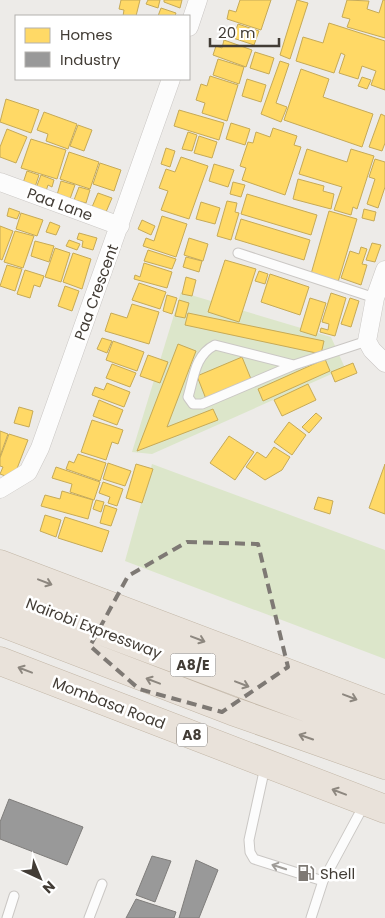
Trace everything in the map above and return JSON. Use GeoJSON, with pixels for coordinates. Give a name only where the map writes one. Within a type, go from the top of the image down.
{"type":"FeatureCollection","features":[{"type":"Feature","properties":{"kind":"highway"},"geometry":{"type":"LineString","coordinates":[[0,564],[385,710]]}},
{"type":"Feature","properties":{"kind":"highway","name":"Nairobi Expressway"},"geometry":{"type":"LineString","coordinates":[[0,593],[385,737]]}},
{"type":"Feature","properties":{"kind":"highway","name":"Nairobi Expressway"},"geometry":{"type":"LineString","coordinates":[[0,622],[232,711],[385,765]]}},
{"type":"Feature","properties":{"kind":"highway","name":"Mombasa Road"},"geometry":{"type":"LineString","coordinates":[[0,661],[375,806]]}},
{"type":"Feature","properties":{"kind":"street"},"geometry":{"type":"LineString","coordinates":[[190,24],[198,0]]}},
{"type":"Feature","properties":{"kind":"street","name":"Paa Crescent"},"geometry":{"type":"LineString","coordinates":[[0,489],[28,472],[40,448],[171,80]]}},
{"type":"Feature","properties":{"kind":"street","name":"Paa Lane"},"geometry":{"type":"LineString","coordinates":[[0,182],[120,226]]}},
{"type":"Feature","properties":{"kind":"street"},"geometry":{"type":"LineString","coordinates":[[385,270],[375,298],[367,341],[372,350],[385,363]]}},
{"type":"Feature","properties":{"kind":"lane"},"geometry":{"type":"LineString","coordinates":[[238,253],[375,298]]}},
{"type":"Feature","properties":{"kind":"lane"},"geometry":{"type":"LineString","coordinates":[[294,365],[215,345],[207,349],[199,358],[188,397],[193,404],[202,404],[294,365],[367,341]]}},
{"type":"Feature","properties":{"kind":"lane"},"geometry":{"type":"LineString","coordinates":[[266,764],[249,840],[250,852],[254,859],[323,881]]}},
{"type":"Feature","properties":{"kind":"lane"},"geometry":{"type":"LineString","coordinates":[[311,918],[323,881],[375,806]]}},
{"type":"Feature","properties":{"kind":"lane"},"geometry":{"type":"LineString","coordinates":[[89,918],[102,884]]}},
{"type":"Feature","properties":{"kind":"lane"},"geometry":{"type":"LineString","coordinates":[[7,918],[14,896]]}},
{"type":"Feature","properties":{"kind":"highlighted area"},"geometry":{"type":"Polygon","coordinates":[[[187,542],[258,544],[288,667],[222,712],[139,689],[90,646],[128,576],[187,542]]]}},
{"type":"Feature","properties":{"kind":"green space"},"geometry":{"type":"Polygon","coordinates":[[[181,292],[331,337],[345,368],[152,454],[132,452],[181,292]]]}},
{"type":"Feature","properties":{"kind":"green space"},"geometry":{"type":"Polygon","coordinates":[[[152,464],[385,550],[385,659],[125,561],[152,464]]]}},
{"type":"Feature","properties":{"kind":"building: Homes"},"geometry":{"type":"Polygon","coordinates":[[[121,0],[140,0],[136,15],[123,15],[124,10],[119,9],[121,0]]]}},
{"type":"Feature","properties":{"kind":"building: Homes"},"geometry":{"type":"Polygon","coordinates":[[[148,0],[160,0],[158,8],[146,4],[148,0]]]}},
{"type":"Feature","properties":{"kind":"building: Homes"},"geometry":{"type":"Polygon","coordinates":[[[164,0],[182,0],[180,8],[164,2],[164,0]]]}},
{"type":"Feature","properties":{"kind":"building: Homes"},"geometry":{"type":"Polygon","coordinates":[[[240,0],[271,0],[261,30],[227,19],[229,10],[236,12],[240,0]]]}},
{"type":"Feature","properties":{"kind":"building: Homes"},"geometry":{"type":"Polygon","coordinates":[[[297,0],[308,3],[290,59],[280,55],[297,0]]]}},
{"type":"Feature","properties":{"kind":"building: Homes"},"geometry":{"type":"Polygon","coordinates":[[[347,0],[369,1],[367,9],[379,13],[383,0],[385,0],[385,38],[347,27],[350,19],[342,17],[347,0]]]}},
{"type":"Feature","properties":{"kind":"building: Homes"},"geometry":{"type":"Polygon","coordinates":[[[161,8],[176,13],[175,15],[158,15],[161,8]]]}},
{"type":"Feature","properties":{"kind":"building: Homes"},"geometry":{"type":"Polygon","coordinates":[[[329,23],[385,41],[385,90],[371,85],[376,71],[362,66],[358,79],[339,73],[345,55],[341,53],[334,73],[296,61],[303,37],[323,43],[329,23]]]}},
{"type":"Feature","properties":{"kind":"building: Homes"},"geometry":{"type":"Polygon","coordinates":[[[238,24],[259,31],[254,45],[233,38],[238,24]]]}},
{"type":"Feature","properties":{"kind":"building: Homes"},"geometry":{"type":"Polygon","coordinates":[[[224,40],[252,50],[246,67],[213,55],[216,46],[222,48],[224,40]]]}},
{"type":"Feature","properties":{"kind":"building: Homes"},"geometry":{"type":"Polygon","coordinates":[[[255,52],[274,58],[269,74],[250,68],[255,52]]]}},
{"type":"Feature","properties":{"kind":"building: Homes"},"geometry":{"type":"Polygon","coordinates":[[[218,59],[244,67],[239,84],[213,75],[218,59]]]}},
{"type":"Feature","properties":{"kind":"building: Homes"},"geometry":{"type":"Polygon","coordinates":[[[280,61],[289,64],[276,103],[287,107],[281,122],[261,114],[280,61]]]}},
{"type":"Feature","properties":{"kind":"building: Homes"},"geometry":{"type":"Polygon","coordinates":[[[301,69],[329,79],[323,97],[373,114],[362,147],[284,120],[301,69]]]}},
{"type":"Feature","properties":{"kind":"building: Homes"},"geometry":{"type":"Polygon","coordinates":[[[210,76],[238,85],[227,121],[202,113],[205,103],[196,100],[201,84],[207,86],[210,76]]]}},
{"type":"Feature","properties":{"kind":"building: Homes"},"geometry":{"type":"Polygon","coordinates":[[[362,77],[371,80],[367,89],[358,86],[362,77]]]}},
{"type":"Feature","properties":{"kind":"building: Homes"},"geometry":{"type":"Polygon","coordinates":[[[247,79],[266,85],[261,102],[242,96],[247,79]]]}},
{"type":"Feature","properties":{"kind":"building: Homes"},"geometry":{"type":"Polygon","coordinates":[[[6,99],[39,110],[31,133],[0,122],[6,99]]]}},
{"type":"Feature","properties":{"kind":"building: Homes"},"geometry":{"type":"Polygon","coordinates":[[[179,110],[224,123],[219,140],[174,126],[179,110]]]}},
{"type":"Feature","properties":{"kind":"building: Homes"},"geometry":{"type":"Polygon","coordinates":[[[44,112],[77,124],[68,149],[46,141],[48,134],[37,130],[44,112]]]}},
{"type":"Feature","properties":{"kind":"building: Homes"},"geometry":{"type":"Polygon","coordinates":[[[381,114],[385,116],[385,143],[382,151],[369,147],[381,114]]]}},
{"type":"Feature","properties":{"kind":"building: Homes"},"geometry":{"type":"Polygon","coordinates":[[[231,123],[250,129],[245,145],[226,139],[231,123]]]}},
{"type":"Feature","properties":{"kind":"building: Homes"},"geometry":{"type":"Polygon","coordinates":[[[78,125],[92,130],[84,151],[70,146],[78,125]]]}},
{"type":"Feature","properties":{"kind":"building: Homes"},"geometry":{"type":"Polygon","coordinates":[[[273,128],[297,136],[294,145],[301,147],[285,195],[242,180],[246,168],[240,166],[248,142],[253,143],[256,132],[270,137],[273,128]]]}},
{"type":"Feature","properties":{"kind":"building: Homes"},"geometry":{"type":"Polygon","coordinates":[[[7,129],[27,137],[16,163],[0,157],[0,147],[7,129]]]}},
{"type":"Feature","properties":{"kind":"building: Homes"},"geometry":{"type":"Polygon","coordinates":[[[188,132],[197,135],[192,151],[182,149],[188,132]]]}},
{"type":"Feature","properties":{"kind":"building: Homes"},"geometry":{"type":"Polygon","coordinates":[[[199,136],[217,142],[212,158],[194,153],[199,136]]]}},
{"type":"Feature","properties":{"kind":"building: Homes"},"geometry":{"type":"Polygon","coordinates":[[[31,139],[66,150],[57,179],[21,168],[31,139]]]}},
{"type":"Feature","properties":{"kind":"building: Homes"},"geometry":{"type":"Polygon","coordinates":[[[166,148],[175,151],[170,167],[161,164],[166,148]]]}},
{"type":"Feature","properties":{"kind":"building: Homes"},"geometry":{"type":"Polygon","coordinates":[[[307,149],[347,162],[351,149],[374,156],[357,209],[353,207],[351,215],[334,210],[342,187],[299,174],[307,149]]]}},
{"type":"Feature","properties":{"kind":"building: Homes"},"geometry":{"type":"Polygon","coordinates":[[[69,152],[99,162],[90,189],[60,179],[69,152]]]}},
{"type":"Feature","properties":{"kind":"building: Homes"},"geometry":{"type":"Polygon","coordinates":[[[181,157],[208,166],[189,219],[161,210],[168,191],[159,188],[166,169],[175,172],[181,157]]]}},
{"type":"Feature","properties":{"kind":"building: Homes"},"geometry":{"type":"Polygon","coordinates":[[[375,159],[385,162],[385,187],[378,208],[367,204],[375,179],[369,177],[375,159]]]}},
{"type":"Feature","properties":{"kind":"building: Homes"},"geometry":{"type":"Polygon","coordinates":[[[100,163],[121,170],[114,191],[93,184],[100,163]]]}},
{"type":"Feature","properties":{"kind":"building: Homes"},"geometry":{"type":"Polygon","coordinates":[[[214,164],[234,170],[228,187],[209,181],[214,164]]]}},
{"type":"Feature","properties":{"kind":"building: Homes"},"geometry":{"type":"Polygon","coordinates":[[[27,171],[39,175],[35,187],[23,183],[27,171]]]}},
{"type":"Feature","properties":{"kind":"building: Homes"},"geometry":{"type":"Polygon","coordinates":[[[41,175],[54,180],[52,187],[48,185],[46,191],[36,188],[41,175]]]}},
{"type":"Feature","properties":{"kind":"building: Homes"},"geometry":{"type":"Polygon","coordinates":[[[298,179],[324,186],[323,191],[334,194],[331,209],[293,199],[298,179]]]}},
{"type":"Feature","properties":{"kind":"building: Homes"},"geometry":{"type":"Polygon","coordinates":[[[61,181],[75,185],[70,199],[57,195],[61,181]]]}},
{"type":"Feature","properties":{"kind":"building: Homes"},"geometry":{"type":"Polygon","coordinates":[[[233,182],[245,185],[241,197],[230,194],[233,182]]]}},
{"type":"Feature","properties":{"kind":"building: Homes"},"geometry":{"type":"Polygon","coordinates":[[[79,187],[90,190],[86,203],[74,200],[79,187]]]}},
{"type":"Feature","properties":{"kind":"building: Homes"},"geometry":{"type":"Polygon","coordinates":[[[98,193],[112,198],[106,212],[92,207],[98,193]]]}},
{"type":"Feature","properties":{"kind":"building: Homes"},"geometry":{"type":"Polygon","coordinates":[[[247,194],[317,215],[311,235],[241,214],[247,194]]]}},
{"type":"Feature","properties":{"kind":"building: Homes"},"geometry":{"type":"Polygon","coordinates":[[[227,201],[237,203],[235,212],[239,213],[231,240],[217,236],[227,201]]]}},
{"type":"Feature","properties":{"kind":"building: Homes"},"geometry":{"type":"Polygon","coordinates":[[[201,202],[220,208],[215,224],[196,219],[201,202]]]}},
{"type":"Feature","properties":{"kind":"building: Homes"},"geometry":{"type":"Polygon","coordinates":[[[9,208],[20,212],[17,219],[7,216],[9,208]]]}},
{"type":"Feature","properties":{"kind":"building: Homes"},"geometry":{"type":"Polygon","coordinates":[[[364,209],[376,212],[374,221],[362,218],[364,209]]]}},
{"type":"Feature","properties":{"kind":"building: Homes"},"geometry":{"type":"Polygon","coordinates":[[[329,211],[357,219],[338,282],[311,274],[329,211]]]}},
{"type":"Feature","properties":{"kind":"building: Homes"},"geometry":{"type":"Polygon","coordinates":[[[21,213],[43,220],[37,236],[16,229],[21,213]]]}},
{"type":"Feature","properties":{"kind":"building: Homes"},"geometry":{"type":"Polygon","coordinates":[[[162,216],[187,224],[176,257],[143,246],[146,238],[154,241],[162,216]]]}},
{"type":"Feature","properties":{"kind":"building: Homes"},"geometry":{"type":"Polygon","coordinates":[[[241,219],[310,240],[304,260],[235,239],[241,219]]]}},
{"type":"Feature","properties":{"kind":"building: Homes"},"geometry":{"type":"Polygon","coordinates":[[[142,220],[155,226],[151,235],[138,229],[142,220]]]}},
{"type":"Feature","properties":{"kind":"building: Homes"},"geometry":{"type":"Polygon","coordinates":[[[50,222],[60,226],[56,235],[46,232],[50,222]]]}},
{"type":"Feature","properties":{"kind":"building: Homes"},"geometry":{"type":"Polygon","coordinates":[[[0,226],[13,231],[2,260],[0,259],[0,226]]]}},
{"type":"Feature","properties":{"kind":"building: Homes"},"geometry":{"type":"Polygon","coordinates":[[[15,231],[34,236],[23,268],[4,262],[15,231]]]}},
{"type":"Feature","properties":{"kind":"building: Homes"},"geometry":{"type":"Polygon","coordinates":[[[79,233],[97,238],[93,250],[82,247],[83,241],[77,239],[79,233]]]}},
{"type":"Feature","properties":{"kind":"building: Homes"},"geometry":{"type":"Polygon","coordinates":[[[189,238],[208,244],[203,261],[184,255],[189,238]]]}},
{"type":"Feature","properties":{"kind":"building: Homes"},"geometry":{"type":"Polygon","coordinates":[[[69,240],[80,244],[77,250],[66,246],[69,240]]]}},
{"type":"Feature","properties":{"kind":"building: Homes"},"geometry":{"type":"Polygon","coordinates":[[[35,241],[54,246],[49,262],[31,256],[35,241]]]}},
{"type":"Feature","properties":{"kind":"building: Homes"},"geometry":{"type":"Polygon","coordinates":[[[372,243],[381,245],[375,262],[366,260],[372,243]]]}},
{"type":"Feature","properties":{"kind":"building: Homes"},"geometry":{"type":"Polygon","coordinates":[[[361,247],[367,249],[362,264],[367,265],[361,285],[341,278],[350,251],[359,254],[361,247]]]}},
{"type":"Feature","properties":{"kind":"building: Homes"},"geometry":{"type":"Polygon","coordinates":[[[55,248],[70,253],[61,282],[45,277],[55,248]]]}},
{"type":"Feature","properties":{"kind":"building: Homes"},"geometry":{"type":"Polygon","coordinates":[[[148,250],[176,259],[172,269],[144,261],[148,250]]]}},
{"type":"Feature","properties":{"kind":"building: Homes"},"geometry":{"type":"Polygon","coordinates":[[[73,253],[91,259],[82,289],[63,282],[73,253]]]}},
{"type":"Feature","properties":{"kind":"building: Homes"},"geometry":{"type":"Polygon","coordinates":[[[186,257],[202,261],[199,272],[183,267],[186,257]]]}},
{"type":"Feature","properties":{"kind":"building: Homes"},"geometry":{"type":"Polygon","coordinates":[[[225,260],[256,269],[239,322],[208,312],[225,260]]]}},
{"type":"Feature","properties":{"kind":"building: Homes"},"geometry":{"type":"Polygon","coordinates":[[[144,263],[172,272],[167,288],[134,279],[135,275],[140,277],[144,263]]]}},
{"type":"Feature","properties":{"kind":"building: Homes"},"geometry":{"type":"Polygon","coordinates":[[[7,265],[22,269],[15,291],[0,286],[7,265]]]}},
{"type":"Feature","properties":{"kind":"building: Homes"},"geometry":{"type":"Polygon","coordinates":[[[25,270],[44,276],[40,287],[34,285],[30,298],[17,294],[25,270]]]}},
{"type":"Feature","properties":{"kind":"building: Homes"},"geometry":{"type":"Polygon","coordinates":[[[259,271],[268,274],[265,284],[255,281],[259,271]]]}},
{"type":"Feature","properties":{"kind":"building: Homes"},"geometry":{"type":"Polygon","coordinates":[[[270,274],[309,287],[300,315],[261,302],[270,274]]]}},
{"type":"Feature","properties":{"kind":"building: Homes"},"geometry":{"type":"Polygon","coordinates":[[[186,277],[196,280],[192,296],[182,294],[186,277]]]}},
{"type":"Feature","properties":{"kind":"building: Homes"},"geometry":{"type":"Polygon","coordinates":[[[139,283],[166,292],[160,309],[132,300],[139,283]]]}},
{"type":"Feature","properties":{"kind":"building: Homes"},"geometry":{"type":"Polygon","coordinates":[[[65,286],[79,291],[72,311],[58,306],[65,286]]]}},
{"type":"Feature","properties":{"kind":"building: Homes"},"geometry":{"type":"Polygon","coordinates":[[[331,293],[346,298],[335,336],[320,332],[321,328],[328,330],[329,324],[322,322],[331,293]]]}},
{"type":"Feature","properties":{"kind":"building: Homes"},"geometry":{"type":"Polygon","coordinates":[[[167,295],[177,298],[172,314],[163,311],[167,295]]]}},
{"type":"Feature","properties":{"kind":"building: Homes"},"geometry":{"type":"Polygon","coordinates":[[[310,298],[326,303],[316,336],[300,331],[310,298]]]}},
{"type":"Feature","properties":{"kind":"building: Homes"},"geometry":{"type":"Polygon","coordinates":[[[350,298],[359,301],[351,327],[341,324],[350,298]]]}},
{"type":"Feature","properties":{"kind":"building: Homes"},"geometry":{"type":"Polygon","coordinates":[[[179,300],[189,303],[185,318],[175,316],[179,300]]]}},
{"type":"Feature","properties":{"kind":"building: Homes"},"geometry":{"type":"Polygon","coordinates":[[[132,304],[159,312],[149,344],[105,331],[111,313],[127,318],[132,304]]]}},
{"type":"Feature","properties":{"kind":"building: Homes"},"geometry":{"type":"Polygon","coordinates":[[[188,313],[324,341],[321,354],[185,325],[188,313]]]}},
{"type":"Feature","properties":{"kind":"building: Homes"},"geometry":{"type":"Polygon","coordinates":[[[102,338],[112,341],[107,353],[97,349],[102,338]]]}},
{"type":"Feature","properties":{"kind":"building: Homes"},"geometry":{"type":"Polygon","coordinates":[[[113,341],[144,352],[137,371],[106,360],[113,341]]]}},
{"type":"Feature","properties":{"kind":"building: Homes"},"geometry":{"type":"Polygon","coordinates":[[[178,344],[196,351],[167,427],[213,409],[218,420],[137,451],[178,344]]]}},
{"type":"Feature","properties":{"kind":"building: Homes"},"geometry":{"type":"Polygon","coordinates":[[[148,355],[168,362],[160,383],[140,376],[148,355]]]}},
{"type":"Feature","properties":{"kind":"building: Homes"},"geometry":{"type":"Polygon","coordinates":[[[242,357],[251,379],[206,399],[197,376],[242,357]]]}},
{"type":"Feature","properties":{"kind":"building: Homes"},"geometry":{"type":"Polygon","coordinates":[[[325,359],[330,371],[263,401],[258,389],[325,359]]]}},
{"type":"Feature","properties":{"kind":"building: Homes"},"geometry":{"type":"Polygon","coordinates":[[[353,363],[357,373],[335,382],[331,372],[353,363]]]}},
{"type":"Feature","properties":{"kind":"building: Homes"},"geometry":{"type":"Polygon","coordinates":[[[112,364],[136,373],[130,387],[106,378],[112,364]]]}},
{"type":"Feature","properties":{"kind":"building: Homes"},"geometry":{"type":"Polygon","coordinates":[[[107,383],[130,392],[124,407],[92,395],[95,387],[104,390],[107,383]]]}},
{"type":"Feature","properties":{"kind":"building: Homes"},"geometry":{"type":"Polygon","coordinates":[[[308,384],[316,400],[282,416],[274,400],[308,384]]]}},
{"type":"Feature","properties":{"kind":"building: Homes"},"geometry":{"type":"Polygon","coordinates":[[[99,400],[123,410],[117,425],[93,416],[99,400]]]}},
{"type":"Feature","properties":{"kind":"building: Homes"},"geometry":{"type":"Polygon","coordinates":[[[19,407],[33,411],[29,427],[14,423],[19,407]]]}},
{"type":"Feature","properties":{"kind":"building: Homes"},"geometry":{"type":"Polygon","coordinates":[[[316,413],[322,418],[309,433],[302,427],[316,413]]]}},
{"type":"Feature","properties":{"kind":"building: Homes"},"geometry":{"type":"Polygon","coordinates":[[[92,420],[123,430],[118,444],[112,442],[106,460],[81,452],[92,420]]]}},
{"type":"Feature","properties":{"kind":"building: Homes"},"geometry":{"type":"Polygon","coordinates":[[[289,422],[306,435],[292,455],[274,442],[289,422]]]}},
{"type":"Feature","properties":{"kind":"building: Homes"},"geometry":{"type":"Polygon","coordinates":[[[0,431],[8,434],[0,456],[0,431]]]}},
{"type":"Feature","properties":{"kind":"building: Homes"},"geometry":{"type":"Polygon","coordinates":[[[9,434],[28,440],[13,479],[0,474],[3,467],[0,466],[0,458],[9,434]]]}},
{"type":"Feature","properties":{"kind":"building: Homes"},"geometry":{"type":"Polygon","coordinates":[[[229,436],[254,452],[235,480],[210,463],[229,436]]]}},
{"type":"Feature","properties":{"kind":"building: Homes"},"geometry":{"type":"Polygon","coordinates":[[[274,447],[290,457],[282,470],[265,480],[246,467],[257,452],[266,458],[274,447]]]}},
{"type":"Feature","properties":{"kind":"building: Homes"},"geometry":{"type":"Polygon","coordinates":[[[78,454],[106,463],[100,481],[66,469],[69,461],[74,463],[78,454]]]}},
{"type":"Feature","properties":{"kind":"building: Homes"},"geometry":{"type":"Polygon","coordinates":[[[108,463],[131,471],[125,486],[103,479],[108,463]]]}},
{"type":"Feature","properties":{"kind":"building: Homes"},"geometry":{"type":"Polygon","coordinates":[[[136,464],[153,469],[142,503],[126,498],[136,464]]]}},
{"type":"Feature","properties":{"kind":"building: Homes"},"geometry":{"type":"Polygon","coordinates":[[[385,464],[385,514],[369,508],[385,464]]]}},
{"type":"Feature","properties":{"kind":"building: Homes"},"geometry":{"type":"Polygon","coordinates":[[[56,467],[100,482],[94,500],[70,492],[72,484],[52,478],[56,467]]]}},
{"type":"Feature","properties":{"kind":"building: Homes"},"geometry":{"type":"Polygon","coordinates":[[[103,482],[123,489],[117,506],[108,503],[110,497],[99,493],[103,482]]]}},
{"type":"Feature","properties":{"kind":"building: Homes"},"geometry":{"type":"Polygon","coordinates":[[[62,491],[93,500],[88,519],[41,506],[45,495],[60,499],[62,491]]]}},
{"type":"Feature","properties":{"kind":"building: Homes"},"geometry":{"type":"Polygon","coordinates":[[[318,497],[333,501],[330,514],[314,509],[318,497]]]}},
{"type":"Feature","properties":{"kind":"building: Homes"},"geometry":{"type":"Polygon","coordinates":[[[96,500],[104,502],[101,512],[93,509],[96,500]]]}},
{"type":"Feature","properties":{"kind":"building: Homes"},"geometry":{"type":"Polygon","coordinates":[[[105,505],[117,509],[111,526],[100,523],[105,505]]]}},
{"type":"Feature","properties":{"kind":"building: Homes"},"geometry":{"type":"Polygon","coordinates":[[[45,515],[61,520],[56,537],[40,531],[45,515]]]}},
{"type":"Feature","properties":{"kind":"building: Homes"},"geometry":{"type":"Polygon","coordinates":[[[65,517],[109,531],[102,552],[58,538],[65,517]]]}},
{"type":"Feature","properties":{"kind":"building: Industry"},"geometry":{"type":"Polygon","coordinates":[[[9,799],[83,827],[67,865],[0,839],[0,822],[9,799]]]}},
{"type":"Feature","properties":{"kind":"building: Industry"},"geometry":{"type":"Polygon","coordinates":[[[152,856],[171,861],[155,902],[136,895],[152,856]]]}},
{"type":"Feature","properties":{"kind":"building: Industry"},"geometry":{"type":"Polygon","coordinates":[[[196,860],[218,870],[199,918],[179,918],[196,860]]]}},
{"type":"Feature","properties":{"kind":"building: Industry"},"geometry":{"type":"Polygon","coordinates":[[[136,899],[176,912],[174,918],[126,918],[136,899]]]}},
{"type":"Feature","properties":{"kind":"place","name":"Shell"},"geometry":{"type":"Point","coordinates":[306,873]}}]}
